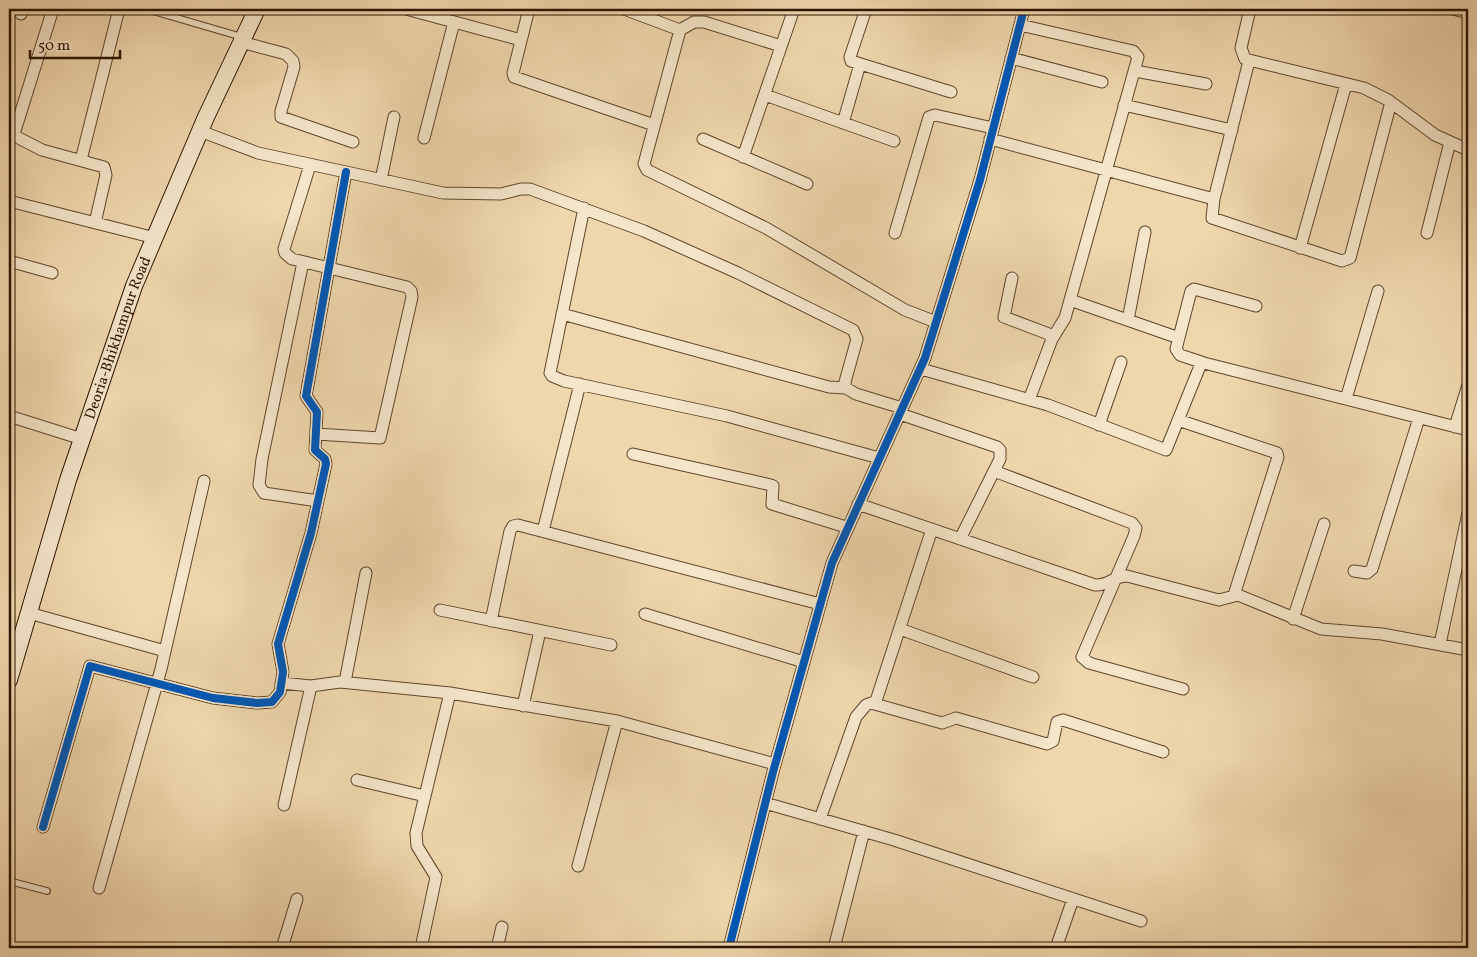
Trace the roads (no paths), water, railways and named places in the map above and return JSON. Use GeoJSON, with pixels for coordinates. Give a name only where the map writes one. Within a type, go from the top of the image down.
{"type":"FeatureCollection","features":[{"type":"Feature","properties":{"kind":"main road","name":"Deoria-Bhikhampur Road"},"geometry":{"type":"LineString","coordinates":[[10,671],[82,439],[134,286],[200,131],[257,9]]}},
{"type":"Feature","properties":{"kind":"street"},"geometry":{"type":"LineString","coordinates":[[53,9],[11,133],[42,150],[104,167],[106,171],[95,223]]}},
{"type":"Feature","properties":{"kind":"street"},"geometry":{"type":"LineString","coordinates":[[81,160],[119,9]]}},
{"type":"Feature","properties":{"kind":"street"},"geometry":{"type":"LineString","coordinates":[[406,9],[521,40]]}},
{"type":"Feature","properties":{"kind":"street"},"geometry":{"type":"LineString","coordinates":[[529,9],[512,73],[518,80],[654,125]]}},
{"type":"Feature","properties":{"kind":"street"},"geometry":{"type":"LineString","coordinates":[[624,9],[680,30]]}},
{"type":"Feature","properties":{"kind":"street"},"geometry":{"type":"LineString","coordinates":[[744,157],[794,9]]}},
{"type":"Feature","properties":{"kind":"street"},"geometry":{"type":"LineString","coordinates":[[866,9],[850,57],[851,61],[950,92]]}},
{"type":"Feature","properties":{"kind":"street"},"geometry":{"type":"LineString","coordinates":[[729,948],[775,764],[832,563],[846,528],[921,369],[992,134],[1024,9]]}},
{"type":"Feature","properties":{"kind":"street"},"geometry":{"type":"LineString","coordinates":[[1250,9],[1242,48],[1242,54],[1249,61],[1364,88],[1391,102],[1435,135],[1468,150]]}},
{"type":"Feature","properties":{"kind":"street"},"geometry":{"type":"LineString","coordinates":[[1453,9],[1468,13]]}},
{"type":"Feature","properties":{"kind":"street"},"geometry":{"type":"LineString","coordinates":[[424,138],[454,22]]}},
{"type":"Feature","properties":{"kind":"street"},"geometry":{"type":"LineString","coordinates":[[781,46],[704,22],[694,22],[680,30],[644,164],[647,170],[766,228],[904,310],[936,322]]}},
{"type":"Feature","properties":{"kind":"street"},"geometry":{"type":"LineString","coordinates":[[1020,25],[1133,51],[1138,57],[1062,325],[1054,336],[1028,400]]}},
{"type":"Feature","properties":{"kind":"street"},"geometry":{"type":"LineString","coordinates":[[242,39],[286,54],[293,61],[294,67],[281,111],[281,117],[353,142]]}},
{"type":"Feature","properties":{"kind":"street"},"geometry":{"type":"LineString","coordinates":[[1011,58],[1102,82]]}},
{"type":"Feature","properties":{"kind":"street"},"geometry":{"type":"LineString","coordinates":[[1249,61],[1211,214],[1215,220],[1342,261],[1350,258],[1391,102]]}},
{"type":"Feature","properties":{"kind":"street"},"geometry":{"type":"LineString","coordinates":[[843,123],[860,64]]}},
{"type":"Feature","properties":{"kind":"street"},"geometry":{"type":"LineString","coordinates":[[1135,71],[1206,84]]}},
{"type":"Feature","properties":{"kind":"street"},"geometry":{"type":"LineString","coordinates":[[1300,248],[1346,84]]}},
{"type":"Feature","properties":{"kind":"street"},"geometry":{"type":"LineString","coordinates":[[765,95],[894,140]]}},
{"type":"Feature","properties":{"kind":"street"},"geometry":{"type":"LineString","coordinates":[[1124,105],[1232,130]]}},
{"type":"Feature","properties":{"kind":"street"},"geometry":{"type":"LineString","coordinates":[[895,232],[929,117],[935,115],[1105,170],[1214,199]]}},
{"type":"Feature","properties":{"kind":"street"},"geometry":{"type":"LineString","coordinates":[[381,180],[394,117]]}},
{"type":"Feature","properties":{"kind":"street"},"geometry":{"type":"LineString","coordinates":[[200,131],[258,153],[381,180],[462,195],[501,194],[530,189],[644,231],[738,273],[853,330],[857,339],[845,382],[846,388]]}},
{"type":"Feature","properties":{"kind":"street"},"geometry":{"type":"LineString","coordinates":[[703,139],[807,184]]}},
{"type":"Feature","properties":{"kind":"street"},"geometry":{"type":"LineString","coordinates":[[1427,234],[1450,142]]}},
{"type":"Feature","properties":{"kind":"street"},"geometry":{"type":"LineString","coordinates":[[310,164],[284,249],[287,256],[303,262],[407,287],[412,291],[380,438],[316,434]]}},
{"type":"Feature","properties":{"kind":"street"},"geometry":{"type":"LineString","coordinates":[[43,828],[88,669],[95,666],[213,698],[257,703],[272,702],[280,692],[283,672],[278,644],[311,533],[326,464],[325,458],[315,450],[317,412],[306,396],[346,172]]}},
{"type":"Feature","properties":{"kind":"street"},"geometry":{"type":"LineString","coordinates":[[9,201],[155,238]]}},
{"type":"Feature","properties":{"kind":"street"},"geometry":{"type":"LineString","coordinates":[[584,208],[550,373],[556,378],[727,416],[879,458]]}},
{"type":"Feature","properties":{"kind":"street"},"geometry":{"type":"LineString","coordinates":[[1128,320],[1145,232]]}},
{"type":"Feature","properties":{"kind":"street"},"geometry":{"type":"LineString","coordinates":[[9,261],[52,273]]}},
{"type":"Feature","properties":{"kind":"street"},"geometry":{"type":"LineString","coordinates":[[303,262],[260,466],[259,486],[264,493],[318,501]]}},
{"type":"Feature","properties":{"kind":"street"},"geometry":{"type":"LineString","coordinates":[[1012,278],[1004,318],[1054,336]]}},
{"type":"Feature","properties":{"kind":"street"},"geometry":{"type":"LineString","coordinates":[[1256,306],[1194,289],[1189,294],[1177,353],[1204,363],[1468,430]]}},
{"type":"Feature","properties":{"kind":"street"},"geometry":{"type":"LineString","coordinates":[[1346,398],[1378,290]]}},
{"type":"Feature","properties":{"kind":"street"},"geometry":{"type":"LineString","coordinates":[[1070,300],[1179,338]]}},
{"type":"Feature","properties":{"kind":"street"},"geometry":{"type":"LineString","coordinates":[[562,314],[829,387],[846,388],[856,394],[997,447],[1002,454],[960,539]]}},
{"type":"Feature","properties":{"kind":"street"},"geometry":{"type":"LineString","coordinates":[[1099,425],[1121,362]]}},
{"type":"Feature","properties":{"kind":"street"},"geometry":{"type":"LineString","coordinates":[[921,369],[1028,400],[1166,450],[1200,366],[1204,363]]}},
{"type":"Feature","properties":{"kind":"street"},"geometry":{"type":"LineString","coordinates":[[543,531],[580,384]]}},
{"type":"Feature","properties":{"kind":"street"},"geometry":{"type":"LineString","coordinates":[[1456,427],[1468,385]]}},
{"type":"Feature","properties":{"kind":"street"},"geometry":{"type":"LineString","coordinates":[[9,416],[82,439]]}},
{"type":"Feature","properties":{"kind":"street"},"geometry":{"type":"LineString","coordinates":[[1354,571],[1367,573],[1372,569],[1419,418]]}},
{"type":"Feature","properties":{"kind":"street"},"geometry":{"type":"LineString","coordinates":[[1178,420],[1277,453],[1278,457],[1234,595]]}},
{"type":"Feature","properties":{"kind":"street"},"geometry":{"type":"LineString","coordinates":[[633,454],[771,485],[773,486],[772,504],[846,528]]}},
{"type":"Feature","properties":{"kind":"street"},"geometry":{"type":"LineString","coordinates":[[994,471],[1132,523],[1136,528],[1134,536],[1082,657],[1089,664],[1183,689]]}},
{"type":"Feature","properties":{"kind":"street"},"geometry":{"type":"LineString","coordinates":[[99,888],[157,683],[204,481]]}},
{"type":"Feature","properties":{"kind":"street"},"geometry":{"type":"LineString","coordinates":[[858,504],[1095,585],[1108,584],[1116,578],[1127,576],[1218,600],[1234,595],[1244,597],[1321,629],[1382,634],[1468,650]]}},
{"type":"Feature","properties":{"kind":"street"},"geometry":{"type":"LineString","coordinates":[[1440,644],[1468,513]]}},
{"type":"Feature","properties":{"kind":"street"},"geometry":{"type":"LineString","coordinates":[[1293,618],[1324,524]]}},
{"type":"Feature","properties":{"kind":"street"},"geometry":{"type":"LineString","coordinates":[[490,621],[510,531],[513,526],[518,525],[820,604]]}},
{"type":"Feature","properties":{"kind":"street"},"geometry":{"type":"LineString","coordinates":[[875,704],[932,529]]}},
{"type":"Feature","properties":{"kind":"street"},"geometry":{"type":"LineString","coordinates":[[345,682],[366,573]]}},
{"type":"Feature","properties":{"kind":"street"},"geometry":{"type":"LineString","coordinates":[[440,610],[611,645]]}},
{"type":"Feature","properties":{"kind":"street"},"geometry":{"type":"LineString","coordinates":[[29,613],[165,651]]}},
{"type":"Feature","properties":{"kind":"street"},"geometry":{"type":"LineString","coordinates":[[645,614],[804,662]]}},
{"type":"Feature","properties":{"kind":"street"},"geometry":{"type":"LineString","coordinates":[[900,629],[1033,677]]}},
{"type":"Feature","properties":{"kind":"street"},"geometry":{"type":"LineString","coordinates":[[523,706],[540,631]]}},
{"type":"Feature","properties":{"kind":"street"},"geometry":{"type":"LineString","coordinates":[[281,684],[311,686],[345,682],[450,694],[617,721],[775,764]]}},
{"type":"Feature","properties":{"kind":"street"},"geometry":{"type":"LineString","coordinates":[[284,805],[311,686]]}},
{"type":"Feature","properties":{"kind":"street"},"geometry":{"type":"LineString","coordinates":[[421,948],[436,883],[434,870],[417,846],[415,840],[450,694]]}},
{"type":"Feature","properties":{"kind":"street"},"geometry":{"type":"LineString","coordinates":[[820,819],[856,717],[866,705],[875,704],[942,723],[956,718],[1047,744],[1053,741],[1057,722],[1063,720],[1163,752]]}},
{"type":"Feature","properties":{"kind":"street"},"geometry":{"type":"LineString","coordinates":[[578,866],[617,721]]}},
{"type":"Feature","properties":{"kind":"street"},"geometry":{"type":"LineString","coordinates":[[357,780],[425,796]]}},
{"type":"Feature","properties":{"kind":"street"},"geometry":{"type":"LineString","coordinates":[[765,803],[864,831],[1141,921]]}},
{"type":"Feature","properties":{"kind":"street"},"geometry":{"type":"LineString","coordinates":[[834,948],[864,831]]}},
{"type":"Feature","properties":{"kind":"street"},"geometry":{"type":"LineString","coordinates":[[282,948],[297,899]]}},
{"type":"Feature","properties":{"kind":"street"},"geometry":{"type":"LineString","coordinates":[[1056,948],[1073,899]]}},
{"type":"Feature","properties":{"kind":"street"},"geometry":{"type":"LineString","coordinates":[[496,948],[502,926]]}},
{"type":"Feature","properties":{"kind":"lane"},"geometry":{"type":"LineString","coordinates":[[153,11],[242,39]]}},
{"type":"Feature","properties":{"kind":"lane"},"geometry":{"type":"LineString","coordinates":[[9,881],[47,891]]}}]}
